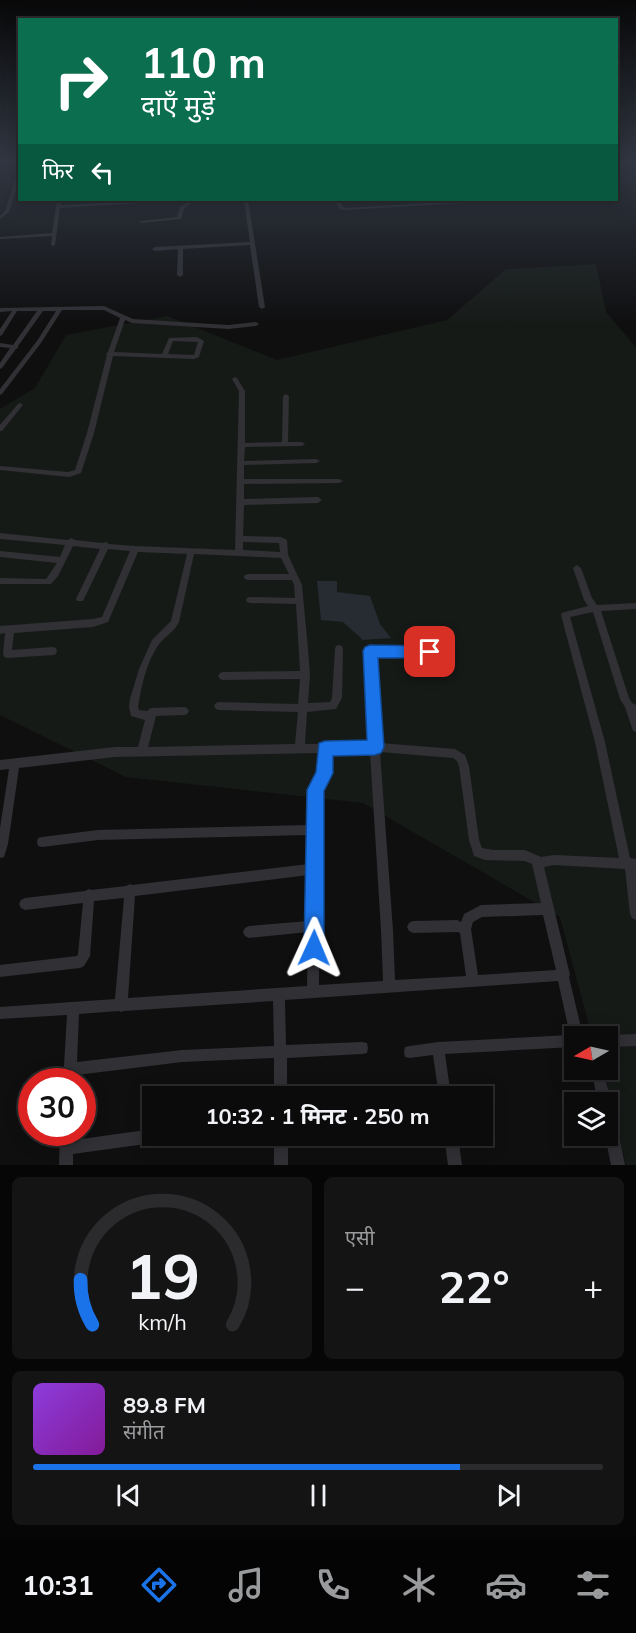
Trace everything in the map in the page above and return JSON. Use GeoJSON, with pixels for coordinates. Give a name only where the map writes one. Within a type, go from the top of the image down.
{"type":"FeatureCollection","features":[{"type":"Feature","properties":{"kind":"street"},"geometry":{"type":"LineString","coordinates":[[53,245],[57,215]]}},
{"type":"Feature","properties":{"kind":"street"},"geometry":{"type":"LineString","coordinates":[[141,222],[180,218],[181,215]]}},
{"type":"Feature","properties":{"kind":"street"},"geometry":{"type":"LineString","coordinates":[[249,215],[262,308]]}},
{"type":"Feature","properties":{"kind":"street"},"geometry":{"type":"LineString","coordinates":[[0,237],[54,234]]}},
{"type":"Feature","properties":{"kind":"street"},"geometry":{"type":"LineString","coordinates":[[155,249],[253,243]]}},
{"type":"Feature","properties":{"kind":"street"},"geometry":{"type":"LineString","coordinates":[[180,275],[181,247]]}},
{"type":"Feature","properties":{"kind":"street"},"geometry":{"type":"LineString","coordinates":[[0,310],[104,308],[114,310],[123,318],[146,322],[228,327],[256,324]]}},
{"type":"Feature","properties":{"kind":"street"},"geometry":{"type":"LineString","coordinates":[[0,334],[16,309]]}},
{"type":"Feature","properties":{"kind":"street"},"geometry":{"type":"LineString","coordinates":[[0,367],[41,309]]}},
{"type":"Feature","properties":{"kind":"street"},"geometry":{"type":"LineString","coordinates":[[0,393],[39,342],[60,309]]}},
{"type":"Feature","properties":{"kind":"street"},"geometry":{"type":"LineString","coordinates":[[0,468],[69,475],[78,471],[88,447],[109,354],[123,318]]}},
{"type":"Feature","properties":{"kind":"street"},"geometry":{"type":"LineString","coordinates":[[109,354],[164,356],[196,357],[201,341],[171,339],[164,356]]}},
{"type":"Feature","properties":{"kind":"street"},"geometry":{"type":"LineString","coordinates":[[0,345],[16,347]]}},
{"type":"Feature","properties":{"kind":"street"},"geometry":{"type":"LineString","coordinates":[[235,379],[242,391],[239,554]]}},
{"type":"Feature","properties":{"kind":"street"},"geometry":{"type":"LineString","coordinates":[[285,444],[286,396]]}},
{"type":"Feature","properties":{"kind":"street"},"geometry":{"type":"LineString","coordinates":[[0,429],[20,405]]}},
{"type":"Feature","properties":{"kind":"street"},"geometry":{"type":"LineString","coordinates":[[242,445],[302,444]]}},
{"type":"Feature","properties":{"kind":"street"},"geometry":{"type":"LineString","coordinates":[[242,463],[316,461]]}},
{"type":"Feature","properties":{"kind":"street"},"geometry":{"type":"LineString","coordinates":[[241,482],[339,481]]}},
{"type":"Feature","properties":{"kind":"street"},"geometry":{"type":"LineString","coordinates":[[240,502],[318,500]]}},
{"type":"Feature","properties":{"kind":"street"},"geometry":{"type":"LineString","coordinates":[[0,536],[71,541],[135,549],[284,555]]}},
{"type":"Feature","properties":{"kind":"street"},"geometry":{"type":"LineString","coordinates":[[239,539],[283,540],[284,555],[294,577],[299,601],[305,675],[300,748]]}},
{"type":"Feature","properties":{"kind":"street"},"geometry":{"type":"LineString","coordinates":[[0,581],[48,582],[63,560],[71,541]]}},
{"type":"Feature","properties":{"kind":"street"},"geometry":{"type":"LineString","coordinates":[[80,599],[106,545]]}},
{"type":"Feature","properties":{"kind":"street"},"geometry":{"type":"LineString","coordinates":[[54,651],[7,654],[5,630],[105,620],[135,549]]}},
{"type":"Feature","properties":{"kind":"street"},"geometry":{"type":"LineString","coordinates":[[149,716],[134,713],[134,700],[154,644],[168,634],[175,622],[191,552]]}},
{"type":"Feature","properties":{"kind":"street"},"geometry":{"type":"LineString","coordinates":[[0,554],[63,560]]}},
{"type":"Feature","properties":{"kind":"street"},"geometry":{"type":"LineString","coordinates":[[577,568],[588,600],[595,608],[633,708],[636,728]]}},
{"type":"Feature","properties":{"kind":"street"},"geometry":{"type":"LineString","coordinates":[[248,578],[294,577]]}},
{"type":"Feature","properties":{"kind":"street"},"geometry":{"type":"LineString","coordinates":[[250,600],[299,601]]}},
{"type":"Feature","properties":{"kind":"street"},"geometry":{"type":"LineString","coordinates":[[636,606],[595,608],[565,615],[631,864],[636,914]]}},
{"type":"Feature","properties":{"kind":"street"},"geometry":{"type":"LineString","coordinates":[[219,706],[303,708],[330,706],[336,703],[339,650]]}},
{"type":"Feature","properties":{"kind":"street"},"geometry":{"type":"LineString","coordinates":[[389,987],[370,651],[449,653]]}},
{"type":"Feature","properties":{"kind":"street"},"geometry":{"type":"LineString","coordinates":[[223,676],[305,675]]}},
{"type":"Feature","properties":{"kind":"street"},"geometry":{"type":"LineString","coordinates":[[142,751],[149,716],[154,711],[184,711]]}},
{"type":"Feature","properties":{"kind":"street"},"geometry":{"type":"LineString","coordinates":[[0,765],[142,751],[375,747],[459,755],[465,766],[474,840],[478,852],[486,855],[528,854],[539,862],[554,860],[631,864]]}},
{"type":"Feature","properties":{"kind":"street"},"geometry":{"type":"LineString","coordinates":[[314,992],[315,790],[324,773],[325,748]]}},
{"type":"Feature","properties":{"kind":"street"},"geometry":{"type":"LineString","coordinates":[[0,853],[15,763]]}},
{"type":"Feature","properties":{"kind":"street"},"geometry":{"type":"LineString","coordinates":[[42,842],[98,835],[315,830]]}},
{"type":"Feature","properties":{"kind":"street"},"geometry":{"type":"LineString","coordinates":[[539,862],[537,866],[575,1026]]}},
{"type":"Feature","properties":{"kind":"street"},"geometry":{"type":"LineString","coordinates":[[25,904],[315,869]]}},
{"type":"Feature","properties":{"kind":"street"},"geometry":{"type":"LineString","coordinates":[[121,1006],[130,890]]}},
{"type":"Feature","properties":{"kind":"street"},"geometry":{"type":"LineString","coordinates":[[0,971],[80,962],[84,956],[89,895]]}},
{"type":"Feature","properties":{"kind":"street"},"geometry":{"type":"LineString","coordinates":[[473,981],[465,929],[468,918],[481,911],[547,909]]}},
{"type":"Feature","properties":{"kind":"street"},"geometry":{"type":"LineString","coordinates":[[249,932],[314,926]]}},
{"type":"Feature","properties":{"kind":"street"},"geometry":{"type":"LineString","coordinates":[[413,927],[457,926],[465,929]]}},
{"type":"Feature","properties":{"kind":"street"},"geometry":{"type":"LineString","coordinates":[[0,1013],[564,975]]}},
{"type":"Feature","properties":{"kind":"street"},"geometry":{"type":"LineString","coordinates":[[279,995],[281,1086]]}},
{"type":"Feature","properties":{"kind":"street"},"geometry":{"type":"LineString","coordinates":[[70,1068],[73,1009]]}},
{"type":"Feature","properties":{"kind":"street"},"geometry":{"type":"LineString","coordinates":[[618,1041],[636,1040]]}},
{"type":"Feature","properties":{"kind":"street"},"geometry":{"type":"LineString","coordinates":[[410,1052],[438,1048],[564,1042]]}},
{"type":"Feature","properties":{"kind":"street"},"geometry":{"type":"LineString","coordinates":[[96,1071],[182,1056],[362,1048]]}},
{"type":"Feature","properties":{"kind":"street"},"geometry":{"type":"LineString","coordinates":[[438,1048],[444,1086]]}},
{"type":"Feature","properties":{"kind":"street"},"geometry":{"type":"LineString","coordinates":[[66,1165],[67,1148],[142,1138]]}},
{"type":"Feature","properties":{"kind":"street"},"geometry":{"type":"LineString","coordinates":[[281,1146],[281,1165]]}},
{"type":"Feature","properties":{"kind":"street"},"geometry":{"type":"LineString","coordinates":[[452,1146],[455,1165]]}},
{"type":"Feature","properties":{"kind":"street"},"geometry":{"type":"LineString","coordinates":[[614,1146],[618,1165]]}},
{"type":"Feature","properties":{"kind":"shaded area"},"geometry":{"type":"Polygon","coordinates":[[[596,264],[606,312],[636,347],[636,1165],[626,1165],[618,1135],[618,1092],[607,1092],[604,1080],[618,1080],[618,1026],[589,1026],[560,917],[363,803],[126,777],[0,715],[0,409],[35,388],[66,335],[167,316],[277,360],[447,320],[506,269],[596,264]]]}},
{"type":"Feature","properties":{"kind":"shaded area"},"geometry":{"type":"Polygon","coordinates":[[[317,581],[337,581],[337,592],[370,596],[380,624],[391,638],[363,640],[343,622],[321,620],[317,581]]]}},
{"type":"Feature","properties":{"kind":"route"},"geometry":{"type":"LineString","coordinates":[[314,948],[315,790],[324,773],[325,748],[375,747],[370,651],[430,652]]}}]}
